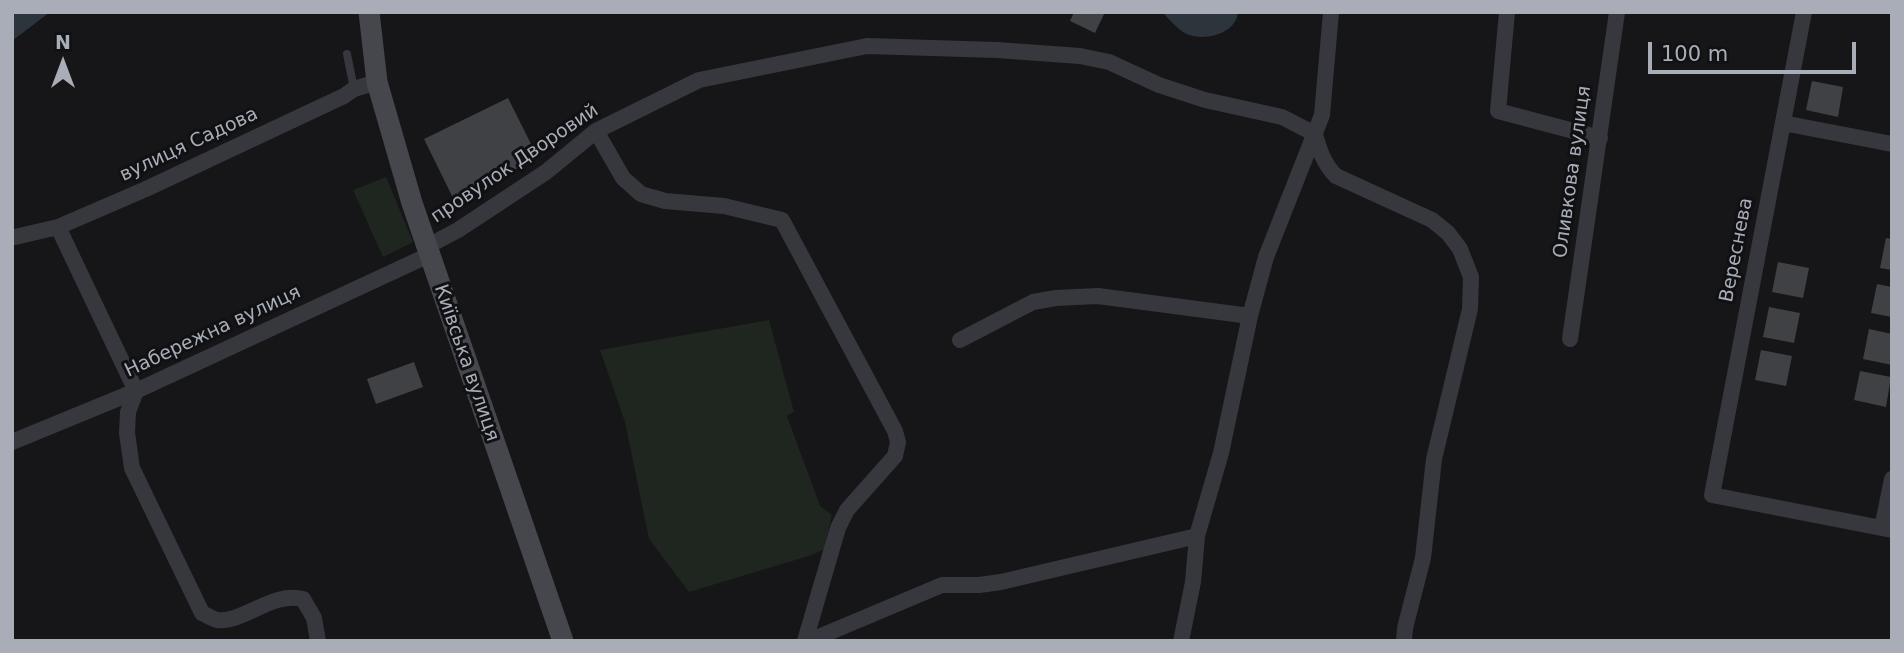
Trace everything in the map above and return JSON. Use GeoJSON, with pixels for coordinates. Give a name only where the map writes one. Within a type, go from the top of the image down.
{"type":"FeatureCollection","features":[{"type":"Feature","properties":{"kind":"street","name":"Київська вулиця"},"geometry":{"type":"LineString","coordinates":[[369,12],[377,82],[428,251],[563,641]]}},
{"type":"Feature","properties":{"kind":"street"},"geometry":{"type":"LineString","coordinates":[[1181,641],[1193,582],[1197,536],[1220,453],[1250,316],[1266,257],[1322,115],[1331,12]]}},
{"type":"Feature","properties":{"kind":"street"},"geometry":{"type":"LineString","coordinates":[[1507,12],[1498,111],[1600,138]]}},
{"type":"Feature","properties":{"kind":"street","name":"Оливкова вулиця"},"geometry":{"type":"LineString","coordinates":[[1570,339],[1617,12]]}},
{"type":"Feature","properties":{"kind":"street","name":"Вереснева"},"geometry":{"type":"LineString","coordinates":[[1804,12],[1712,495],[1887,529]]}},
{"type":"Feature","properties":{"kind":"street","name":"провулок Дворовий"},"geometry":{"type":"LineString","coordinates":[[428,251],[546,172],[596,131],[699,80],[867,46],[997,50],[1080,56],[1109,62],[1159,85],[1205,100],[1282,117],[1315,134]]}},
{"type":"Feature","properties":{"kind":"street","name":"вулиця Садова"},"geometry":{"type":"LineString","coordinates":[[15,237],[58,227],[146,189],[354,89],[377,82]]}},
{"type":"Feature","properties":{"kind":"street"},"geometry":{"type":"LineString","coordinates":[[1783,123],[1892,144]]}},
{"type":"Feature","properties":{"kind":"street"},"geometry":{"type":"LineString","coordinates":[[596,131],[623,178],[641,194],[665,201],[724,206],[782,220],[895,431],[898,442],[895,456],[847,510],[838,528],[807,641]]}},
{"type":"Feature","properties":{"kind":"street"},"geometry":{"type":"LineString","coordinates":[[1315,134],[1320,151],[1336,176],[1432,220],[1448,233],[1460,249],[1471,277],[1470,309],[1434,459],[1423,558],[1404,641]]}},
{"type":"Feature","properties":{"kind":"street"},"geometry":{"type":"LineString","coordinates":[[58,227],[136,391],[128,412],[127,433],[132,468],[202,612],[216,620],[228,619],[291,595],[303,599],[314,618],[318,641]]}},
{"type":"Feature","properties":{"kind":"street","name":"Набережна вулиця"},"geometry":{"type":"LineString","coordinates":[[12,442],[136,391],[428,251]]}},
{"type":"Feature","properties":{"kind":"street"},"geometry":{"type":"LineString","coordinates":[[960,340],[1033,302],[1056,298],[1098,296],[1250,316]]}},
{"type":"Feature","properties":{"kind":"street"},"geometry":{"type":"LineString","coordinates":[[1887,529],[1892,479]]}},
{"type":"Feature","properties":{"kind":"street"},"geometry":{"type":"LineString","coordinates":[[807,641],[942,586],[1001,582],[1197,536]]}},
{"type":"Feature","properties":{"kind":"lane"},"geometry":{"type":"LineString","coordinates":[[347,54],[354,89]]}},
{"type":"Feature","properties":{"kind":"shaded area"},"geometry":{"type":"Polygon","coordinates":[[[12,12],[50,12],[12,41],[12,12]]]}},
{"type":"Feature","properties":{"kind":"shaded area"},"geometry":{"type":"Polygon","coordinates":[[[1163,12],[1238,12],[1236,20],[1224,31],[1217,35],[1199,37],[1183,32],[1163,12]]]}},
{"type":"Feature","properties":{"kind":"shaded area"},"geometry":{"type":"Polygon","coordinates":[[[386,177],[413,242],[383,257],[353,190],[386,177]]]}},
{"type":"Feature","properties":{"kind":"shaded area"},"geometry":{"type":"Polygon","coordinates":[[[769,320],[794,412],[787,416],[820,506],[832,515],[824,549],[689,592],[649,539],[625,422],[600,350],[769,320]]]}},
{"type":"Feature","properties":{"kind":"building"},"geometry":{"type":"Polygon","coordinates":[[[1074,12],[1105,12],[1095,33],[1070,21],[1074,12]]]}},
{"type":"Feature","properties":{"kind":"building"},"geometry":{"type":"Polygon","coordinates":[[[1812,81],[1843,87],[1838,117],[1806,110],[1812,81]]]}},
{"type":"Feature","properties":{"kind":"building"},"geometry":{"type":"Polygon","coordinates":[[[508,98],[538,158],[454,200],[424,139],[508,98]]]}},
{"type":"Feature","properties":{"kind":"building"},"geometry":{"type":"Polygon","coordinates":[[[1886,238],[1892,239],[1892,270],[1880,268],[1886,238]]]}},
{"type":"Feature","properties":{"kind":"building"},"geometry":{"type":"Polygon","coordinates":[[[1778,262],[1809,268],[1803,298],[1772,292],[1778,262]]]}},
{"type":"Feature","properties":{"kind":"building"},"geometry":{"type":"Polygon","coordinates":[[[1877,284],[1892,287],[1892,317],[1871,313],[1877,284]]]}},
{"type":"Feature","properties":{"kind":"building"},"geometry":{"type":"Polygon","coordinates":[[[1769,307],[1800,313],[1794,343],[1763,337],[1769,307]]]}},
{"type":"Feature","properties":{"kind":"building"},"geometry":{"type":"Polygon","coordinates":[[[1869,329],[1892,334],[1892,365],[1863,359],[1869,329]]]}},
{"type":"Feature","properties":{"kind":"building"},"geometry":{"type":"Polygon","coordinates":[[[1761,350],[1792,356],[1786,386],[1755,380],[1761,350]]]}},
{"type":"Feature","properties":{"kind":"building"},"geometry":{"type":"Polygon","coordinates":[[[414,362],[423,387],[376,404],[367,379],[414,362]]]}},
{"type":"Feature","properties":{"kind":"building"},"geometry":{"type":"Polygon","coordinates":[[[1860,371],[1891,377],[1886,407],[1854,400],[1860,371]]]}}]}
